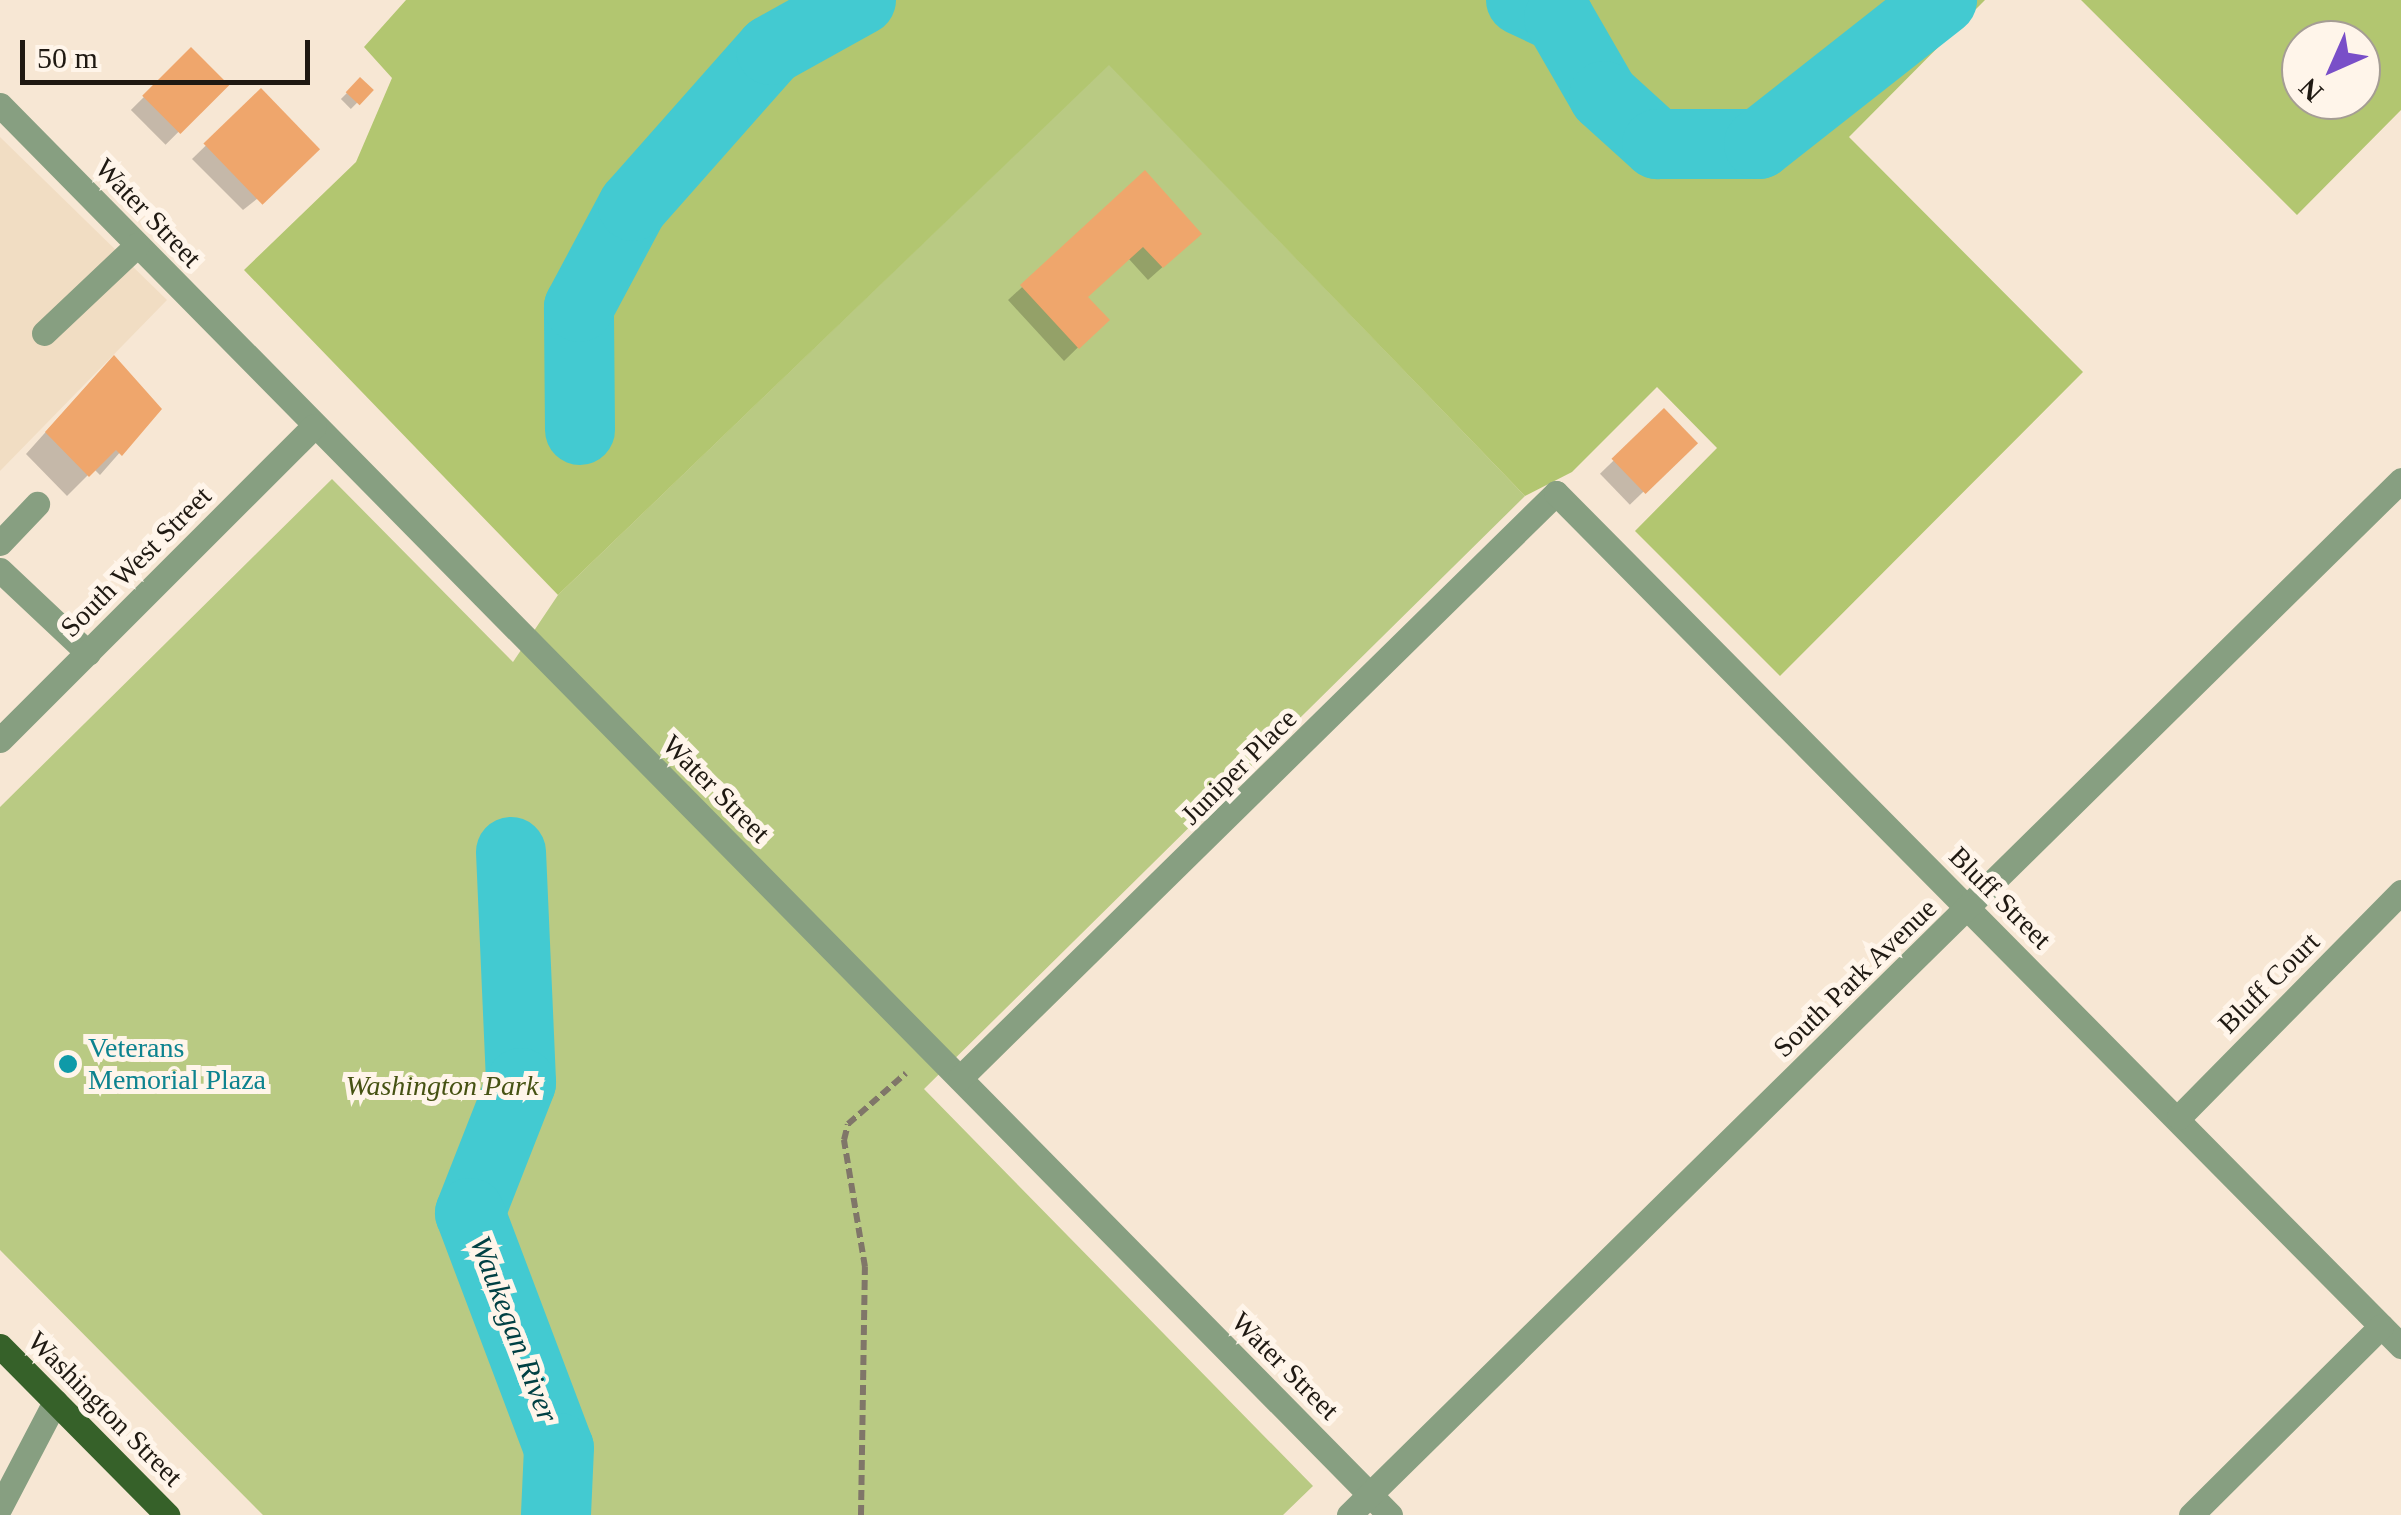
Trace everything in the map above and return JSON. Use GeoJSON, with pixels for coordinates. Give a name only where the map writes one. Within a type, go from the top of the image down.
{"type":"FeatureCollection","features":[{"type":"Feature","properties":{"kind":"main road","name":"Washington Street"},"geometry":{"type":"LineString","coordinates":[[0,1346],[167,1515]]}},
{"type":"Feature","properties":{"kind":"street","name":"Water Street"},"geometry":{"type":"LineString","coordinates":[[0,106],[1390,1515]]}},
{"type":"Feature","properties":{"kind":"street"},"geometry":{"type":"LineString","coordinates":[[44,333],[137,245]]}},
{"type":"Feature","properties":{"kind":"street","name":"South West Street"},"geometry":{"type":"LineString","coordinates":[[0,740],[314,426]]}},
{"type":"Feature","properties":{"kind":"street","name":"South Park Avenue"},"geometry":{"type":"LineString","coordinates":[[1349,1515],[2401,480]]}},
{"type":"Feature","properties":{"kind":"street","name":"Juniper Place"},"geometry":{"type":"LineString","coordinates":[[960,1078],[1556,493]]}},
{"type":"Feature","properties":{"kind":"street","name":"Bluff Street"},"geometry":{"type":"LineString","coordinates":[[1556,493],[2401,1346]]}},
{"type":"Feature","properties":{"kind":"street"},"geometry":{"type":"LineString","coordinates":[[0,543],[37,504]]}},
{"type":"Feature","properties":{"kind":"street"},"geometry":{"type":"LineString","coordinates":[[0,570],[88,653]]}},
{"type":"Feature","properties":{"kind":"street","name":"Bluff Court"},"geometry":{"type":"LineString","coordinates":[[2178,1117],[2401,892]]}},
{"type":"Feature","properties":{"kind":"street"},"geometry":{"type":"LineString","coordinates":[[2191,1515],[2381,1326]]}},
{"type":"Feature","properties":{"kind":"street"},"geometry":{"type":"LineString","coordinates":[[0,1507],[55,1402]]}},
{"type":"Feature","properties":{"kind":"path"},"geometry":{"type":"LineString","coordinates":[[861,1515],[865,1267],[844,1140],[848,1124],[906,1073]]}},
{"type":"Feature","properties":{"kind":"shaded area"},"geometry":{"type":"Polygon","coordinates":[[[0,137],[167,300],[0,471],[0,137]]]}},
{"type":"Feature","properties":{"kind":"green space"},"geometry":{"type":"Polygon","coordinates":[[[406,0],[1985,0],[1849,137],[2083,372],[1780,676],[1635,531],[1717,448],[1657,387],[1572,472],[1525,496],[1109,65],[558,595],[244,270],[356,162],[392,78],[364,47],[406,0]]]}},
{"type":"Feature","properties":{"kind":"green space"},"geometry":{"type":"Polygon","coordinates":[[[2081,0],[2401,0],[2401,110],[2297,215],[2081,0]]]}},
{"type":"Feature","properties":{"kind":"green space","name":"Washington Park"},"geometry":{"type":"Polygon","coordinates":[[[1109,64],[1525,496],[924,1089],[1313,1486],[1283,1515],[263,1515],[0,1250],[0,807],[332,479],[513,662],[558,595],[1109,64]]]}},
{"type":"Feature","properties":{"kind":"building"},"geometry":{"type":"Polygon","coordinates":[[[191,47],[229,85],[180,134],[142,96],[191,47]]]}},
{"type":"Feature","properties":{"kind":"building"},"geometry":{"type":"Polygon","coordinates":[[[360,77],[374,90],[360,105],[346,92],[360,77]]]}},
{"type":"Feature","properties":{"kind":"building"},"geometry":{"type":"Polygon","coordinates":[[[261,88],[320,149],[262,205],[203,144],[261,88]]]}},
{"type":"Feature","properties":{"kind":"building"},"geometry":{"type":"Polygon","coordinates":[[[1145,170],[1202,234],[1163,268],[1143,247],[1088,297],[1110,320],[1079,349],[1020,285],[1145,170]]]}},
{"type":"Feature","properties":{"kind":"building"},"geometry":{"type":"Polygon","coordinates":[[[114,355],[162,409],[122,456],[116,450],[89,477],[45,432],[114,355]]]}},
{"type":"Feature","properties":{"kind":"building"},"geometry":{"type":"Polygon","coordinates":[[[1664,408],[1698,443],[1646,494],[1611,459],[1664,408]]]}},
{"type":"Feature","properties":{"kind":"waterway"},"geometry":{"type":"LineString","coordinates":[[580,430],[579,307],[633,206],[771,50],[861,0]]}},
{"type":"Feature","properties":{"kind":"waterway","name":"Waukegan River"},"geometry":{"type":"LineString","coordinates":[[1521,0],[1559,18],[1604,96],[1657,144],[1759,144],[1942,0]]}},
{"type":"Feature","properties":{"kind":"waterway","name":"Waukegan River"},"geometry":{"type":"LineString","coordinates":[[511,852],[521,1083],[470,1213],[559,1448],[556,1515]]}},
{"type":"Feature","properties":{"kind":"place","name":"Veterans Memorial Plaza"},"geometry":{"type":"Point","coordinates":[68,1064]}}]}
